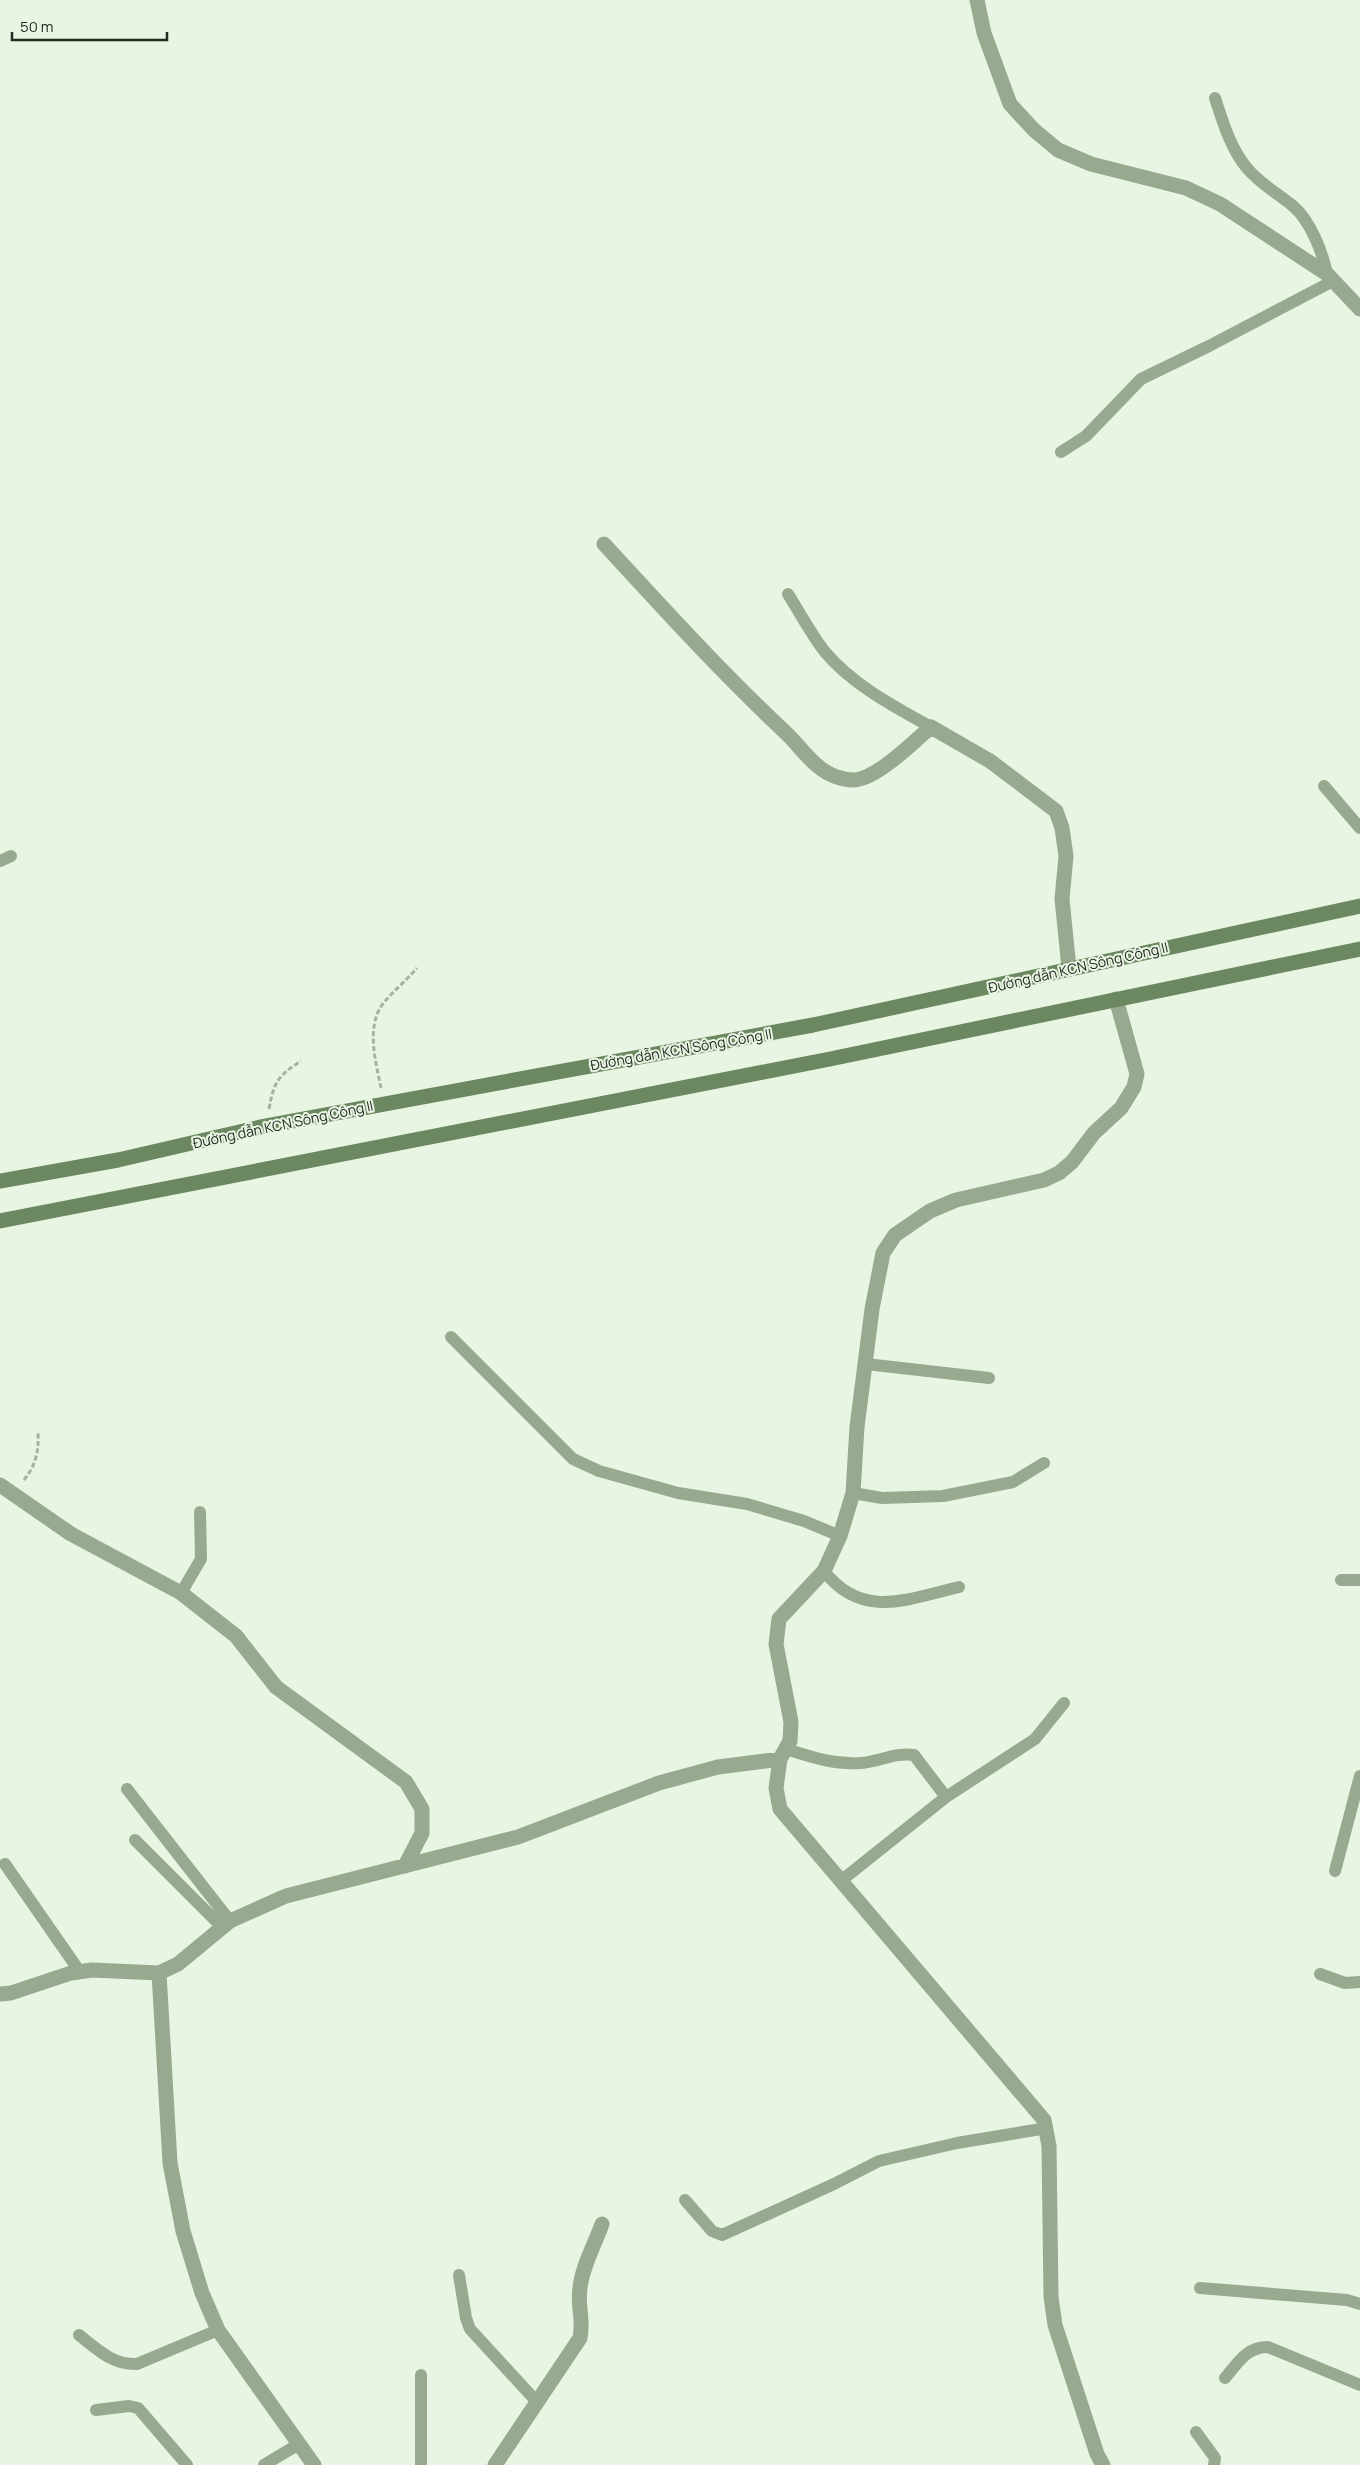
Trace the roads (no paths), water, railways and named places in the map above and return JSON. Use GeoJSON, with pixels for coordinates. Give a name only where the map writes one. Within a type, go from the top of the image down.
{"type":"FeatureCollection","features":[{"type":"Feature","properties":{"kind":"street"},"geometry":{"type":"LineString","coordinates":[[977,0],[984,33],[1010,104],[1034,130],[1058,150],[1091,164],[1186,188],[1220,204],[1330,278],[1360,308]]}},
{"type":"Feature","properties":{"kind":"street"},"geometry":{"type":"LineString","coordinates":[[604,544],[729,679],[798,743],[819,767],[832,775],[855,780],[866,776],[885,765],[930,726],[990,761],[1056,811],[1062,828],[1066,856],[1062,900],[1069,968]]}},
{"type":"Feature","properties":{"kind":"street","name":"Đường dẫn KCN Sông Công II"},"geometry":{"type":"LineString","coordinates":[[0,1181],[118,1160],[265,1126],[813,1025],[1360,906]]}},
{"type":"Feature","properties":{"kind":"street"},"geometry":{"type":"LineString","coordinates":[[0,1221],[830,1059],[1360,948]]}},
{"type":"Feature","properties":{"kind":"street"},"geometry":{"type":"LineString","coordinates":[[1103,2465],[1097,2454],[1055,2325],[1051,2297],[1049,2146],[1044,2120],[780,1809],[776,1788],[783,1754],[790,1741],[791,1722],[776,1644],[779,1619],[824,1571],[840,1536],[853,1493],[857,1426],[872,1309],[883,1253],[895,1235],[930,1211],[956,1200],[1008,1190],[1044,1180],[1060,1173],[1072,1162],[1094,1133],[1121,1108],[1134,1087],[1136,1074],[1116,999]]}},
{"type":"Feature","properties":{"kind":"street"},"geometry":{"type":"LineString","coordinates":[[4,1490],[71,1534],[181,1593],[236,1636],[276,1687],[406,1782],[422,1809],[422,1833],[405,1866]]}},
{"type":"Feature","properties":{"kind":"street"},"geometry":{"type":"LineString","coordinates":[[0,1994],[11,1993],[92,1970],[159,1973],[178,1964],[226,1924],[286,1896],[518,1837],[659,1784],[718,1767],[783,1754]]}},
{"type":"Feature","properties":{"kind":"street"},"geometry":{"type":"LineString","coordinates":[[159,1973],[170,2163],[182,2231],[202,2293],[218,2330],[314,2465]]}},
{"type":"Feature","properties":{"kind":"street"},"geometry":{"type":"LineString","coordinates":[[495,2465],[580,2338],[583,2321],[579,2300],[580,2285],[602,2224]]}},
{"type":"Feature","properties":{"kind":"lane"},"geometry":{"type":"LineString","coordinates":[[1061,452],[1086,436],[1141,379],[1209,346],[1330,278],[1314,236],[1295,207],[1266,188],[1246,168],[1233,147],[1214,98]]}},
{"type":"Feature","properties":{"kind":"lane"},"geometry":{"type":"LineString","coordinates":[[788,594],[825,651],[847,675],[874,694],[930,726]]}},
{"type":"Feature","properties":{"kind":"lane"},"geometry":{"type":"LineString","coordinates":[[1324,786],[1360,828]]}},
{"type":"Feature","properties":{"kind":"lane"},"geometry":{"type":"LineString","coordinates":[[451,1337],[573,1459],[599,1471],[678,1493],[747,1504],[804,1521],[840,1536]]}},
{"type":"Feature","properties":{"kind":"lane"},"geometry":{"type":"LineString","coordinates":[[866,1364],[989,1378]]}},
{"type":"Feature","properties":{"kind":"lane"},"geometry":{"type":"LineString","coordinates":[[853,1493],[882,1498],[943,1496],[1013,1482],[1044,1463]]}},
{"type":"Feature","properties":{"kind":"lane"},"geometry":{"type":"LineString","coordinates":[[181,1593],[201,1559],[200,1512]]}},
{"type":"Feature","properties":{"kind":"lane"},"geometry":{"type":"LineString","coordinates":[[824,1571],[836,1586],[845,1592],[868,1600],[889,1603],[959,1587]]}},
{"type":"Feature","properties":{"kind":"lane"},"geometry":{"type":"LineString","coordinates":[[1341,1580],[1360,1580]]}},
{"type":"Feature","properties":{"kind":"lane"},"geometry":{"type":"LineString","coordinates":[[842,1880],[946,1796],[1035,1739],[1064,1703]]}},
{"type":"Feature","properties":{"kind":"lane"},"geometry":{"type":"LineString","coordinates":[[783,1754],[828,1762],[860,1764],[903,1754],[914,1755],[946,1796]]}},
{"type":"Feature","properties":{"kind":"lane"},"geometry":{"type":"LineString","coordinates":[[1336,1871],[1360,1776]]}},
{"type":"Feature","properties":{"kind":"lane"},"geometry":{"type":"LineString","coordinates":[[127,1789],[226,1924]]}},
{"type":"Feature","properties":{"kind":"lane"},"geometry":{"type":"LineString","coordinates":[[135,1840],[226,1924]]}},
{"type":"Feature","properties":{"kind":"lane"},"geometry":{"type":"LineString","coordinates":[[5,1864],[80,1972]]}},
{"type":"Feature","properties":{"kind":"lane"},"geometry":{"type":"LineString","coordinates":[[1320,1974],[1345,1983],[1360,1982]]}},
{"type":"Feature","properties":{"kind":"lane"},"geometry":{"type":"LineString","coordinates":[[686,2200],[712,2231],[722,2235],[834,2184],[879,2161],[957,2143],[1047,2128]]}},
{"type":"Feature","properties":{"kind":"lane"},"geometry":{"type":"LineString","coordinates":[[460,2275],[466,2318],[470,2329],[537,2402]]}},
{"type":"Feature","properties":{"kind":"lane"},"geometry":{"type":"LineString","coordinates":[[1200,2288],[1347,2300],[1360,2304]]}},
{"type":"Feature","properties":{"kind":"lane"},"geometry":{"type":"LineString","coordinates":[[79,2335],[111,2360],[124,2365],[137,2364],[218,2330]]}},
{"type":"Feature","properties":{"kind":"lane"},"geometry":{"type":"LineString","coordinates":[[1225,2378],[1247,2352],[1257,2347],[1268,2347],[1360,2385]]}},
{"type":"Feature","properties":{"kind":"lane"},"geometry":{"type":"LineString","coordinates":[[421,2375],[421,2465]]}},
{"type":"Feature","properties":{"kind":"lane"},"geometry":{"type":"LineString","coordinates":[[96,2410],[129,2406],[138,2408],[187,2465]]}},
{"type":"Feature","properties":{"kind":"lane"},"geometry":{"type":"LineString","coordinates":[[1196,2432],[1215,2458],[1214,2465]]}},
{"type":"Feature","properties":{"kind":"lane"},"geometry":{"type":"LineString","coordinates":[[264,2465],[299,2444]]}}]}
